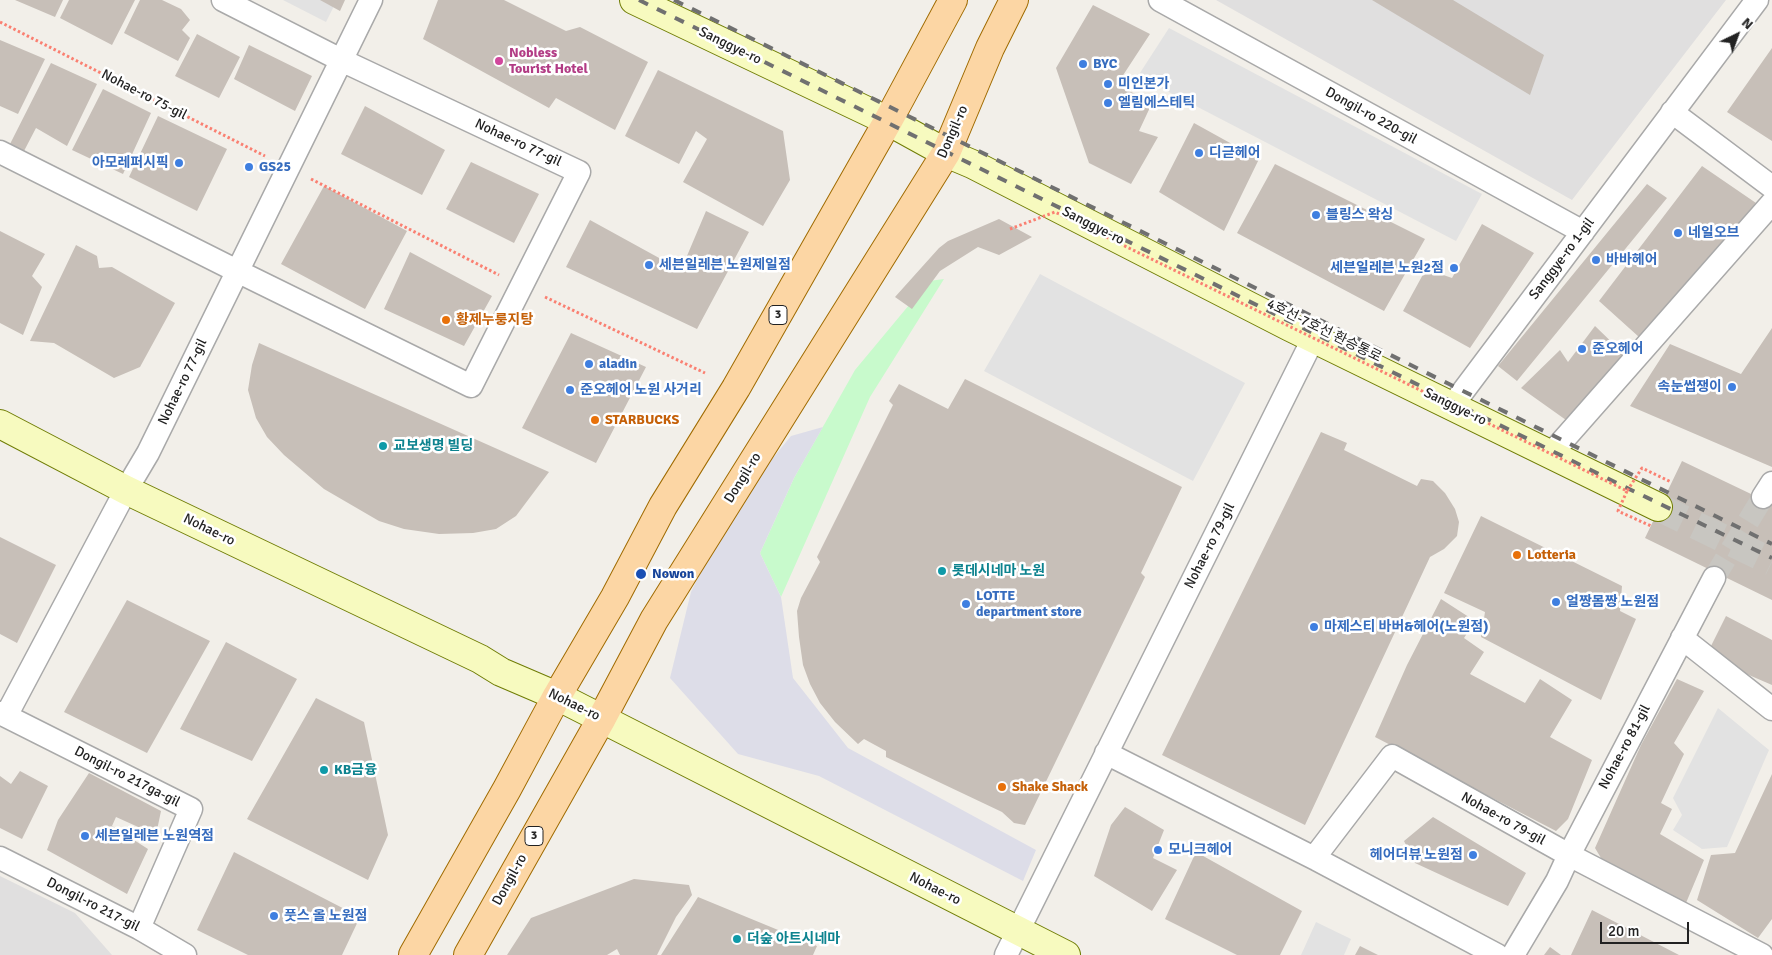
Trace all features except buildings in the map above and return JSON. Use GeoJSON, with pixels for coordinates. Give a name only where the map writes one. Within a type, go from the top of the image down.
{"type":"FeatureCollection","features":[{"type":"Feature","properties":{"kind":"main road","name":"Sanggye-ro"},"geometry":{"type":"LineString","coordinates":[[634,0],[888,121],[946,153],[972,164],[1313,339],[1551,454],[1654,516]]}},
{"type":"Feature","properties":{"kind":"main road","name":"3"},"geometry":{"type":"LineString","coordinates":[[413,955],[557,696],[615,597],[662,506],[736,388],[888,121],[953,0]]}},
{"type":"Feature","properties":{"kind":"main road","name":"Dongil-ro"},"geometry":{"type":"LineString","coordinates":[[468,955],[602,718],[654,620],[946,153],[990,48],[1014,0]]}},
{"type":"Feature","properties":{"kind":"main road","name":"Nohae-ro"},"geometry":{"type":"LineString","coordinates":[[0,424],[126,490],[480,659],[501,672],[602,718],[1066,955]]}},
{"type":"Feature","properties":{"kind":"street"},"geometry":{"type":"LineString","coordinates":[[223,0],[342,60]]}},
{"type":"Feature","properties":{"kind":"street","name":"Nohae-ro 77-gil"},"geometry":{"type":"LineString","coordinates":[[126,490],[148,453],[371,0]]}},
{"type":"Feature","properties":{"kind":"street","name":"Dongil-ro 220-gil"},"geometry":{"type":"LineString","coordinates":[[1160,0],[1582,232]]}},
{"type":"Feature","properties":{"kind":"street","name":"Sanggye-ro 1-gil"},"geometry":{"type":"LineString","coordinates":[[1452,406],[1757,0]]}},
{"type":"Feature","properties":{"kind":"street","name":"Nohae-ro 77-gil"},"geometry":{"type":"LineString","coordinates":[[238,271],[470,386],[579,172],[342,60]]}},
{"type":"Feature","properties":{"kind":"street"},"geometry":{"type":"LineString","coordinates":[[1672,112],[1772,187]]}},
{"type":"Feature","properties":{"kind":"street"},"geometry":{"type":"LineString","coordinates":[[0,152],[238,271]]}},
{"type":"Feature","properties":{"kind":"street"},"geometry":{"type":"LineString","coordinates":[[1551,454],[1772,203]]}},
{"type":"Feature","properties":{"kind":"street","name":"Nohae-ro 79-gil"},"geometry":{"type":"LineString","coordinates":[[1017,930],[1313,339]]}},
{"type":"Feature","properties":{"kind":"street"},"geometry":{"type":"LineString","coordinates":[[3,715],[126,490]]}},
{"type":"Feature","properties":{"kind":"street","name":"Nohae-ro 81-gil"},"geometry":{"type":"LineString","coordinates":[[1514,955],[1557,881],[1568,855],[1714,578]]}},
{"type":"Feature","properties":{"kind":"street"},"geometry":{"type":"LineString","coordinates":[[1682,638],[1772,709]]}},
{"type":"Feature","properties":{"kind":"street","name":"Dongil-ro 217ga-gil"},"geometry":{"type":"LineString","coordinates":[[3,715],[191,809],[139,928]]}},
{"type":"Feature","properties":{"kind":"street"},"geometry":{"type":"LineString","coordinates":[[1106,753],[1314,858],[1497,955]]}},
{"type":"Feature","properties":{"kind":"street","name":"Nohae-ro 79-gil"},"geometry":{"type":"LineString","coordinates":[[1314,858],[1392,756],[1568,855]]}},
{"type":"Feature","properties":{"kind":"street"},"geometry":{"type":"LineString","coordinates":[[1568,855],[1762,955]]}},
{"type":"Feature","properties":{"kind":"street","name":"Dongil-ro 217-gil"},"geometry":{"type":"LineString","coordinates":[[0,858],[139,928],[185,955]]}},
{"type":"Feature","properties":{"kind":"street"},"geometry":{"type":"LineString","coordinates":[[1006,955],[1017,930]]}},
{"type":"Feature","properties":{"kind":"path","name":"Nohae-ro 75-gil"},"geometry":{"type":"LineString","coordinates":[[0,22],[288,167]]}},
{"type":"Feature","properties":{"kind":"path"},"geometry":{"type":"LineString","coordinates":[[288,167],[522,286],[705,374]]}},
{"type":"Feature","properties":{"kind":"path","name":"4호선-7호선 환승통로"},"geometry":{"type":"LineString","coordinates":[[1010,229],[1055,212],[1627,491]]}},
{"type":"Feature","properties":{"kind":"path"},"geometry":{"type":"LineString","coordinates":[[1654,516],[1618,511],[1627,491],[1642,468],[1672,482]]}},
{"type":"Feature","properties":{"kind":"shaded area"},"geometry":{"type":"Polygon","coordinates":[[[283,0],[337,0],[326,22],[283,0]]]}},
{"type":"Feature","properties":{"kind":"shaded area"},"geometry":{"type":"Polygon","coordinates":[[[1216,0],[1726,0],[1572,200],[1216,0]]]}},
{"type":"Feature","properties":{"kind":"shaded area"},"geometry":{"type":"Polygon","coordinates":[[[1169,28],[1482,194],[1456,241],[1138,76],[1169,28]]]}},
{"type":"Feature","properties":{"kind":"shaded area"},"geometry":{"type":"Polygon","coordinates":[[[1040,274],[1245,383],[1193,481],[984,371],[1040,274]]]}},
{"type":"Feature","properties":{"kind":"shaded area"},"geometry":{"type":"Polygon","coordinates":[[[823,427],[794,478],[760,553],[781,597],[793,678],[848,748],[1036,850],[1023,881],[819,776],[738,754],[670,678],[691,592],[718,537],[763,470],[791,436],[823,427]]]}},
{"type":"Feature","properties":{"kind":"shaded area"},"geometry":{"type":"Polygon","coordinates":[[[1718,708],[1769,750],[1727,847],[1702,849],[1673,830],[1682,815],[1673,798],[1718,708]]]}},
{"type":"Feature","properties":{"kind":"shaded area"},"geometry":{"type":"Polygon","coordinates":[[[0,876],[75,913],[112,955],[0,955],[0,876]]]}},
{"type":"Feature","properties":{"kind":"shaded area"},"geometry":{"type":"Polygon","coordinates":[[[1316,922],[1351,939],[1344,955],[1301,955],[1316,922]]]}},
{"type":"Feature","properties":{"kind":"green space"},"geometry":{"type":"Polygon","coordinates":[[[944,279],[870,397],[781,597],[760,553],[794,478],[855,370],[929,281],[944,279]]]}},
{"type":"Feature","properties":{"kind":"tunnel"},"geometry":{"type":"LineString","coordinates":[[1714,578],[1763,497]]}},
{"type":"Feature","properties":{"kind":"tunnel"},"geometry":{"type":"LineString","coordinates":[[1658,507],[1772,562]]}},
{"type":"Feature","properties":{"kind":"railway"},"geometry":{"type":"LineString","coordinates":[[639,0],[1772,558]]}},
{"type":"Feature","properties":{"kind":"railway"},"geometry":{"type":"LineString","coordinates":[[674,0],[1772,544]]}},
{"type":"Feature","properties":{"kind":"place","name":"Nobless Tourist Hotel"},"geometry":{"type":"Point","coordinates":[499,61]}},
{"type":"Feature","properties":{"kind":"place","name":"BYC"},"geometry":{"type":"Point","coordinates":[1083,64]}},
{"type":"Feature","properties":{"kind":"place","name":"미인본가"},"geometry":{"type":"Point","coordinates":[1108,84]}},
{"type":"Feature","properties":{"kind":"place","name":"엘림에스테틱"},"geometry":{"type":"Point","coordinates":[1108,103]}},
{"type":"Feature","properties":{"kind":"place","name":"디귿헤어"},"geometry":{"type":"Point","coordinates":[1199,153]}},
{"type":"Feature","properties":{"kind":"place","name":"아모레퍼시픽"},"geometry":{"type":"Point","coordinates":[179,163]}},
{"type":"Feature","properties":{"kind":"place","name":"GS25"},"geometry":{"type":"Point","coordinates":[249,167]}},
{"type":"Feature","properties":{"kind":"place","name":"블링스 왁싱"},"geometry":{"type":"Point","coordinates":[1316,215]}},
{"type":"Feature","properties":{"kind":"place","name":"네일오브"},"geometry":{"type":"Point","coordinates":[1678,233]}},
{"type":"Feature","properties":{"kind":"place","name":"바바헤어"},"geometry":{"type":"Point","coordinates":[1596,260]}},
{"type":"Feature","properties":{"kind":"place","name":"세븐일레븐 노원제일점"},"geometry":{"type":"Point","coordinates":[649,265]}},
{"type":"Feature","properties":{"kind":"place","name":"세븐일레븐 노원2점"},"geometry":{"type":"Point","coordinates":[1454,268]}},
{"type":"Feature","properties":{"kind":"place","name":"황제누룽지탕"},"geometry":{"type":"Point","coordinates":[446,320]}},
{"type":"Feature","properties":{"kind":"place","name":"준오헤어"},"geometry":{"type":"Point","coordinates":[1582,349]}},
{"type":"Feature","properties":{"kind":"place","name":"aladin"},"geometry":{"type":"Point","coordinates":[589,364]}},
{"type":"Feature","properties":{"kind":"place","name":"속눈썹쟁이"},"geometry":{"type":"Point","coordinates":[1732,387]}},
{"type":"Feature","properties":{"kind":"place","name":"준오헤어 노원 사거리"},"geometry":{"type":"Point","coordinates":[570,390]}},
{"type":"Feature","properties":{"kind":"place","name":"STARBUCKS"},"geometry":{"type":"Point","coordinates":[595,420]}},
{"type":"Feature","properties":{"kind":"place","name":"교보생명 빌딩"},"geometry":{"type":"Point","coordinates":[383,446]}},
{"type":"Feature","properties":{"kind":"place","name":"Lotteria"},"geometry":{"type":"Point","coordinates":[1517,555]}},
{"type":"Feature","properties":{"kind":"place","name":"롯데시네마 노원"},"geometry":{"type":"Point","coordinates":[942,571]}},
{"type":"Feature","properties":{"kind":"place","name":"Nowon"},"geometry":{"type":"Point","coordinates":[641,574]}},
{"type":"Feature","properties":{"kind":"place","name":"얼짱몸짱 노원점"},"geometry":{"type":"Point","coordinates":[1556,602]}},
{"type":"Feature","properties":{"kind":"place","name":"LOTTE department store"},"geometry":{"type":"Point","coordinates":[966,604]}},
{"type":"Feature","properties":{"kind":"place","name":"마제스티 바버&헤어(노원점)"},"geometry":{"type":"Point","coordinates":[1314,627]}},
{"type":"Feature","properties":{"kind":"place","name":"KB금융"},"geometry":{"type":"Point","coordinates":[324,770]}},
{"type":"Feature","properties":{"kind":"place","name":"Shake Shack"},"geometry":{"type":"Point","coordinates":[1002,787]}},
{"type":"Feature","properties":{"kind":"place","name":"세븐일레븐 노원역점"},"geometry":{"type":"Point","coordinates":[85,836]}},
{"type":"Feature","properties":{"kind":"place","name":"모니크헤어"},"geometry":{"type":"Point","coordinates":[1158,850]}},
{"type":"Feature","properties":{"kind":"place","name":"헤어더뷰 노원점"},"geometry":{"type":"Point","coordinates":[1473,855]}},
{"type":"Feature","properties":{"kind":"place","name":"풋스 올 노원점"},"geometry":{"type":"Point","coordinates":[274,916]}},
{"type":"Feature","properties":{"kind":"place","name":"더숲 아트시네마"},"geometry":{"type":"Point","coordinates":[737,939]}}]}
